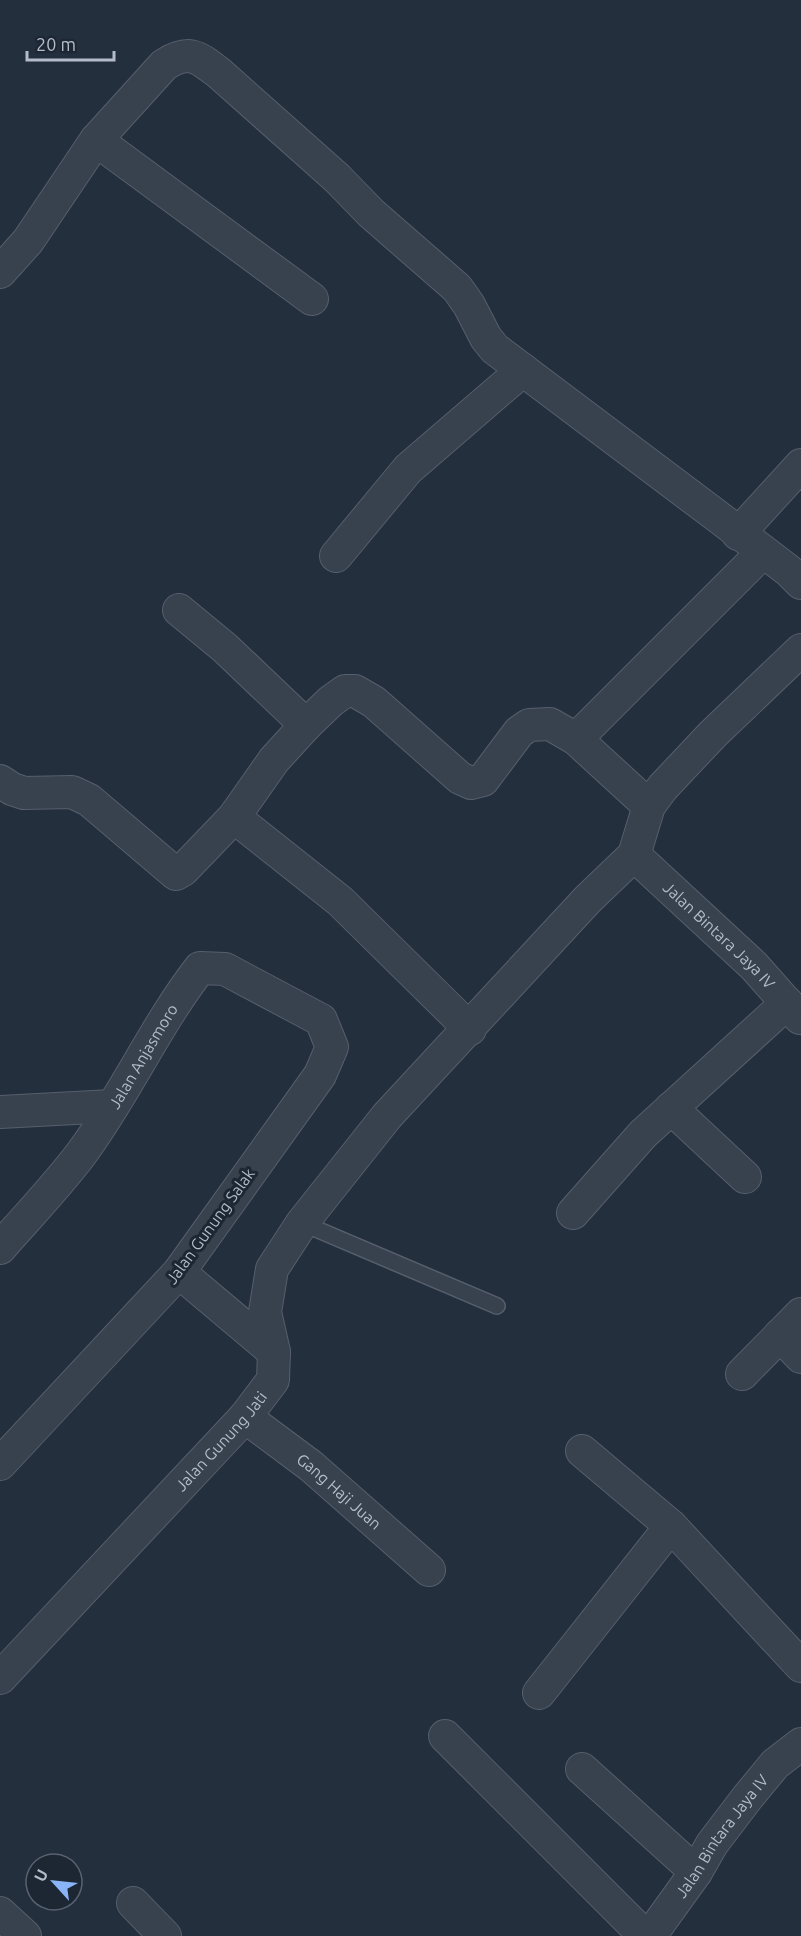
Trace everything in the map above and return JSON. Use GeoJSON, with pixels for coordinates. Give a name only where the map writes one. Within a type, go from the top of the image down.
{"type":"FeatureCollection","features":[{"type":"Feature","properties":{"kind":"street"},"geometry":{"type":"LineString","coordinates":[[0,272],[28,241],[96,140],[164,65],[177,57],[189,55],[198,57],[337,178],[371,213],[457,288],[469,305],[486,338],[495,349],[801,583]]}},
{"type":"Feature","properties":{"kind":"street"},"geometry":{"type":"LineString","coordinates":[[96,140],[312,299]]}},
{"type":"Feature","properties":{"kind":"street"},"geometry":{"type":"LineString","coordinates":[[336,556],[408,470],[523,370]]}},
{"type":"Feature","properties":{"kind":"street"},"geometry":{"type":"LineString","coordinates":[[738,534],[801,465]]}},
{"type":"Feature","properties":{"kind":"street"},"geometry":{"type":"LineString","coordinates":[[576,739],[763,552]]}},
{"type":"Feature","properties":{"kind":"street"},"geometry":{"type":"LineString","coordinates":[[180,610],[225,648],[306,725]]}},
{"type":"Feature","properties":{"kind":"street"},"geometry":{"type":"LineString","coordinates":[[634,855],[649,806],[663,787],[713,734],[801,650]]}},
{"type":"Feature","properties":{"kind":"street"},"geometry":{"type":"LineString","coordinates":[[0,781],[24,793],[62,790],[80,795],[89,800],[176,874],[183,870],[234,817],[274,760],[306,725],[331,700],[345,691],[355,691],[374,702],[460,778],[471,783],[483,780],[519,732],[529,725],[550,724],[576,739],[649,806]]}},
{"type":"Feature","properties":{"kind":"street"},"geometry":{"type":"LineString","coordinates":[[234,817],[340,902],[470,1029]]}},
{"type":"Feature","properties":{"kind":"street","name":"Jalan Bintara Jaya IV"},"geometry":{"type":"LineString","coordinates":[[634,855],[753,966],[794,1011]]}},
{"type":"Feature","properties":{"kind":"street","name":"Jalan Gunung Jati"},"geometry":{"type":"LineString","coordinates":[[0,1678],[246,1417],[273,1380],[274,1352],[265,1312],[272,1269],[302,1223],[387,1116],[588,899],[634,855]]}},
{"type":"Feature","properties":{"kind":"street","name":"Jalan Anjasmoro"},"geometry":{"type":"LineString","coordinates":[[0,1248],[81,1154],[179,994],[200,968],[225,969],[321,1020]]}},
{"type":"Feature","properties":{"kind":"street"},"geometry":{"type":"LineString","coordinates":[[573,1213],[643,1134],[671,1108],[794,1011]]}},
{"type":"Feature","properties":{"kind":"street","name":"Jalan Gunung Salak"},"geometry":{"type":"LineString","coordinates":[[0,1464],[179,1272],[320,1075],[332,1047],[321,1020]]}},
{"type":"Feature","properties":{"kind":"street"},"geometry":{"type":"LineString","coordinates":[[0,1112],[112,1106]]}},
{"type":"Feature","properties":{"kind":"street"},"geometry":{"type":"LineString","coordinates":[[671,1108],[745,1178]]}},
{"type":"Feature","properties":{"kind":"street"},"geometry":{"type":"LineString","coordinates":[[179,1272],[274,1352]]}},
{"type":"Feature","properties":{"kind":"street"},"geometry":{"type":"LineString","coordinates":[[742,1374],[790,1324],[801,1357]]}},
{"type":"Feature","properties":{"kind":"street","name":"Gang Haji Juan"},"geometry":{"type":"LineString","coordinates":[[246,1417],[311,1466],[429,1570]]}},
{"type":"Feature","properties":{"kind":"street"},"geometry":{"type":"LineString","coordinates":[[582,1451],[670,1526],[801,1666]]}},
{"type":"Feature","properties":{"kind":"street"},"geometry":{"type":"LineString","coordinates":[[539,1693],[670,1526]]}},
{"type":"Feature","properties":{"kind":"street"},"geometry":{"type":"LineString","coordinates":[[445,1736],[645,1936]]}},
{"type":"Feature","properties":{"kind":"street","name":"Jalan Bintara Jaya IV"},"geometry":{"type":"LineString","coordinates":[[650,1936],[696,1872],[711,1844],[747,1798],[776,1764],[801,1744]]}},
{"type":"Feature","properties":{"kind":"street"},"geometry":{"type":"LineString","coordinates":[[582,1768],[696,1872]]}},
{"type":"Feature","properties":{"kind":"street"},"geometry":{"type":"LineString","coordinates":[[133,1903],[165,1936]]}},
{"type":"Feature","properties":{"kind":"street"},"geometry":{"type":"LineString","coordinates":[[0,1913],[25,1936]]}},
{"type":"Feature","properties":{"kind":"lane"},"geometry":{"type":"LineString","coordinates":[[302,1223],[497,1306]]}}]}
